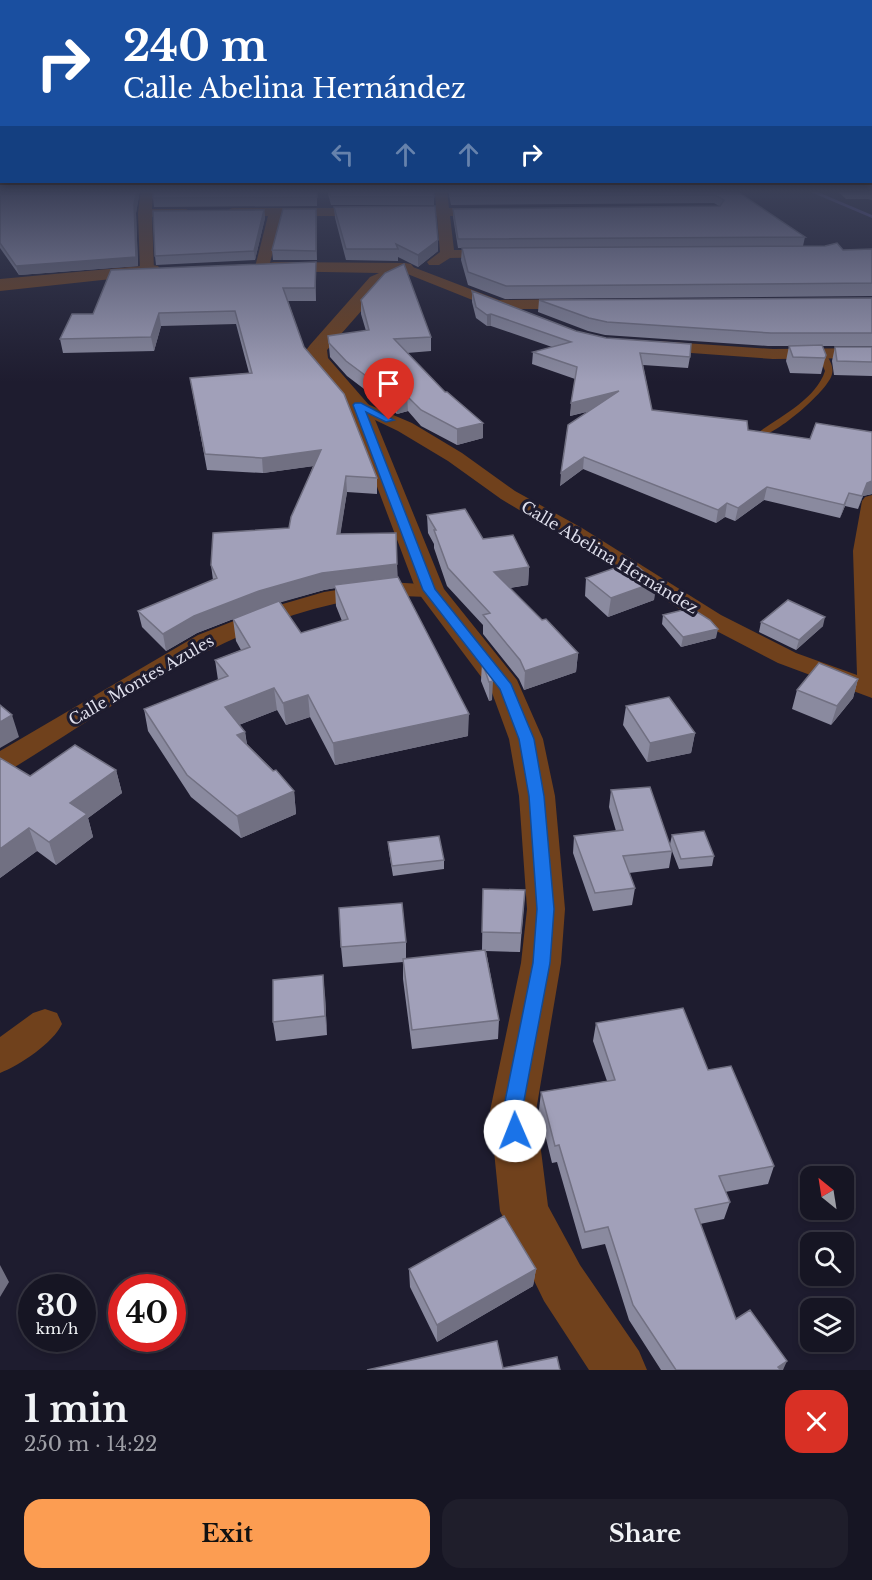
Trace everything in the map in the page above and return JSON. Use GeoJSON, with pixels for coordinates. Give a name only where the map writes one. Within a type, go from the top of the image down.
{"type":"FeatureCollection","features":[{"type":"Feature","properties":{"kind":"street"},"geometry":{"type":"LineString","coordinates":[[146,254],[147,270]]}},
{"type":"Feature","properties":{"kind":"street"},"geometry":{"type":"LineString","coordinates":[[258,254],[252,268],[405,268],[421,267],[447,254],[505,254]]}},
{"type":"Feature","properties":{"kind":"street"},"geometry":{"type":"LineString","coordinates":[[542,322],[405,268],[378,281],[317,349],[318,359],[324,369],[358,405],[430,590],[506,687],[526,739],[537,796],[546,909],[541,963],[513,1111],[524,1211],[562,1283],[620,1370]]}},
{"type":"Feature","properties":{"kind":"street"},"geometry":{"type":"LineString","coordinates":[[0,285],[147,270],[169,270]]}},
{"type":"Feature","properties":{"kind":"street"},"geometry":{"type":"LineString","coordinates":[[496,305],[593,304]]}},
{"type":"Feature","properties":{"kind":"street"},"geometry":{"type":"LineString","coordinates":[[639,345],[773,354],[872,353]]}},
{"type":"Feature","properties":{"kind":"street","name":"Calle Abelina Hernández"},"geometry":{"type":"LineString","coordinates":[[358,405],[405,427],[455,456],[508,495],[713,620],[787,658],[871,690]]}},
{"type":"Feature","properties":{"kind":"street"},"geometry":{"type":"LineString","coordinates":[[871,690],[864,551],[872,501]]}},
{"type":"Feature","properties":{"kind":"street","name":"Calle Montes Azules"},"geometry":{"type":"LineString","coordinates":[[0,763],[207,640],[270,615],[332,597],[388,589],[430,590]]}},
{"type":"Feature","properties":{"kind":"street"},"geometry":{"type":"LineString","coordinates":[[0,1057],[45,1024]]}},
{"type":"Feature","properties":{"kind":"lane"},"geometry":{"type":"LineString","coordinates":[[762,434],[814,395],[827,379],[830,369],[822,354]]}},
{"type":"Feature","properties":{"kind":"building"},"geometry":{"type":"Polygon","coordinates":[[[8,254],[136,254],[136,257],[16,266],[8,254]]]}},
{"type":"Feature","properties":{"kind":"building"},"geometry":{"type":"Polygon","coordinates":[[[155,254],[196,254],[155,256],[155,254]]]}},
{"type":"Feature","properties":{"kind":"building"},"geometry":{"type":"Polygon","coordinates":[[[463,254],[872,254],[872,283],[506,286],[468,272],[463,254]]]}},
{"type":"Feature","properties":{"kind":"building"},"geometry":{"type":"Polygon","coordinates":[[[316,262],[315,288],[283,288],[304,347],[344,394],[377,478],[346,476],[337,534],[396,533],[397,564],[322,573],[259,591],[194,616],[163,634],[138,611],[217,578],[211,565],[213,533],[289,528],[291,517],[321,450],[262,458],[205,454],[190,378],[252,373],[235,311],[159,313],[151,337],[60,339],[72,314],[93,314],[111,270],[316,262]]]}},
{"type":"Feature","properties":{"kind":"building"},"geometry":{"type":"Polygon","coordinates":[[[404,264],[431,337],[394,339],[445,392],[483,423],[457,429],[421,410],[407,396],[397,399],[346,361],[329,343],[328,336],[369,330],[361,300],[385,273],[404,264]]]}},
{"type":"Feature","properties":{"kind":"building"},"geometry":{"type":"Polygon","coordinates":[[[472,291],[576,331],[606,338],[691,344],[690,357],[640,353],[652,410],[747,421],[748,430],[810,439],[816,423],[872,432],[872,481],[867,483],[862,496],[849,493],[844,505],[767,487],[738,508],[727,503],[718,510],[584,457],[561,473],[568,425],[619,391],[571,403],[577,367],[533,352],[571,342],[491,314],[487,315],[476,307],[472,291]]]}},
{"type":"Feature","properties":{"kind":"building"},"geometry":{"type":"Polygon","coordinates":[[[872,298],[872,333],[771,333],[607,322],[539,300],[872,298]]]}},
{"type":"Feature","properties":{"kind":"building"},"geometry":{"type":"Polygon","coordinates":[[[822,345],[825,358],[793,357],[789,346],[822,345]]]}},
{"type":"Feature","properties":{"kind":"building"},"geometry":{"type":"Polygon","coordinates":[[[835,347],[872,347],[872,362],[837,361],[835,347]]]}},
{"type":"Feature","properties":{"kind":"building"},"geometry":{"type":"Polygon","coordinates":[[[465,509],[483,539],[513,535],[529,567],[494,572],[542,620],[546,619],[578,653],[525,671],[520,660],[483,615],[490,613],[448,568],[434,530],[436,530],[427,515],[465,509]]]}},
{"type":"Feature","properties":{"kind":"building"},"geometry":{"type":"Polygon","coordinates":[[[632,562],[656,582],[611,598],[586,578],[632,562]]]}},
{"type":"Feature","properties":{"kind":"building"},"geometry":{"type":"Polygon","coordinates":[[[398,577],[469,714],[333,743],[308,695],[283,703],[274,688],[225,707],[245,732],[237,735],[273,771],[276,770],[294,791],[237,816],[187,775],[144,709],[228,676],[215,660],[250,647],[233,619],[279,601],[301,633],[348,619],[334,585],[398,577]]]}},
{"type":"Feature","properties":{"kind":"building"},"geometry":{"type":"Polygon","coordinates":[[[788,600],[825,617],[799,640],[761,622],[788,600]]]}},
{"type":"Feature","properties":{"kind":"building"},"geometry":{"type":"Polygon","coordinates":[[[691,608],[710,620],[718,629],[683,637],[663,615],[691,608]]]}},
{"type":"Feature","properties":{"kind":"building"},"geometry":{"type":"Polygon","coordinates":[[[482,662],[490,672],[493,681],[489,682],[482,662]]]}},
{"type":"Feature","properties":{"kind":"building"},"geometry":{"type":"Polygon","coordinates":[[[819,663],[858,679],[837,706],[797,690],[819,663]]]}},
{"type":"Feature","properties":{"kind":"building"},"geometry":{"type":"Polygon","coordinates":[[[669,697],[695,733],[650,743],[626,706],[669,697]]]}},
{"type":"Feature","properties":{"kind":"building"},"geometry":{"type":"Polygon","coordinates":[[[0,705],[12,715],[0,722],[0,705]]]}},
{"type":"Feature","properties":{"kind":"building"},"geometry":{"type":"Polygon","coordinates":[[[75,745],[116,770],[70,803],[87,814],[49,842],[29,828],[0,849],[0,758],[30,776],[75,745]]]}},
{"type":"Feature","properties":{"kind":"building"},"geometry":{"type":"Polygon","coordinates":[[[650,787],[672,851],[623,856],[635,888],[595,893],[574,836],[623,830],[611,790],[650,787]]]}},
{"type":"Feature","properties":{"kind":"building"},"geometry":{"type":"Polygon","coordinates":[[[704,831],[714,856],[681,859],[672,835],[704,831]]]}},
{"type":"Feature","properties":{"kind":"building"},"geometry":{"type":"Polygon","coordinates":[[[439,836],[444,860],[392,866],[388,842],[439,836]]]}},
{"type":"Feature","properties":{"kind":"building"},"geometry":{"type":"Polygon","coordinates":[[[483,889],[525,890],[521,933],[482,932],[483,889]]]}},
{"type":"Feature","properties":{"kind":"building"},"geometry":{"type":"Polygon","coordinates":[[[402,903],[406,942],[341,947],[339,908],[402,903]]]}},
{"type":"Feature","properties":{"kind":"building"},"geometry":{"type":"Polygon","coordinates":[[[485,950],[499,1020],[412,1030],[403,959],[485,950]]]}},
{"type":"Feature","properties":{"kind":"building"},"geometry":{"type":"Polygon","coordinates":[[[323,975],[325,1016],[273,1022],[273,980],[323,975]]]}},
{"type":"Feature","properties":{"kind":"building"},"geometry":{"type":"Polygon","coordinates":[[[683,1008],[708,1070],[731,1066],[774,1166],[719,1176],[730,1202],[695,1209],[736,1319],[750,1310],[787,1361],[778,1367],[781,1370],[676,1370],[633,1305],[608,1227],[585,1232],[559,1145],[555,1146],[541,1092],[615,1080],[596,1023],[683,1008]]]}},
{"type":"Feature","properties":{"kind":"building"},"geometry":{"type":"Polygon","coordinates":[[[504,1216],[536,1269],[437,1325],[409,1269],[504,1216]]]}},
{"type":"Feature","properties":{"kind":"building"},"geometry":{"type":"Polygon","coordinates":[[[497,1341],[503,1368],[557,1357],[560,1370],[367,1370],[497,1341]]]}},
{"type":"Feature","properties":{"kind":"route"},"geometry":{"type":"LineString","coordinates":[[389,420],[358,405],[430,590],[506,687],[520,718],[526,739],[537,796],[546,909],[541,963],[513,1111],[515,1131]]}}]}
